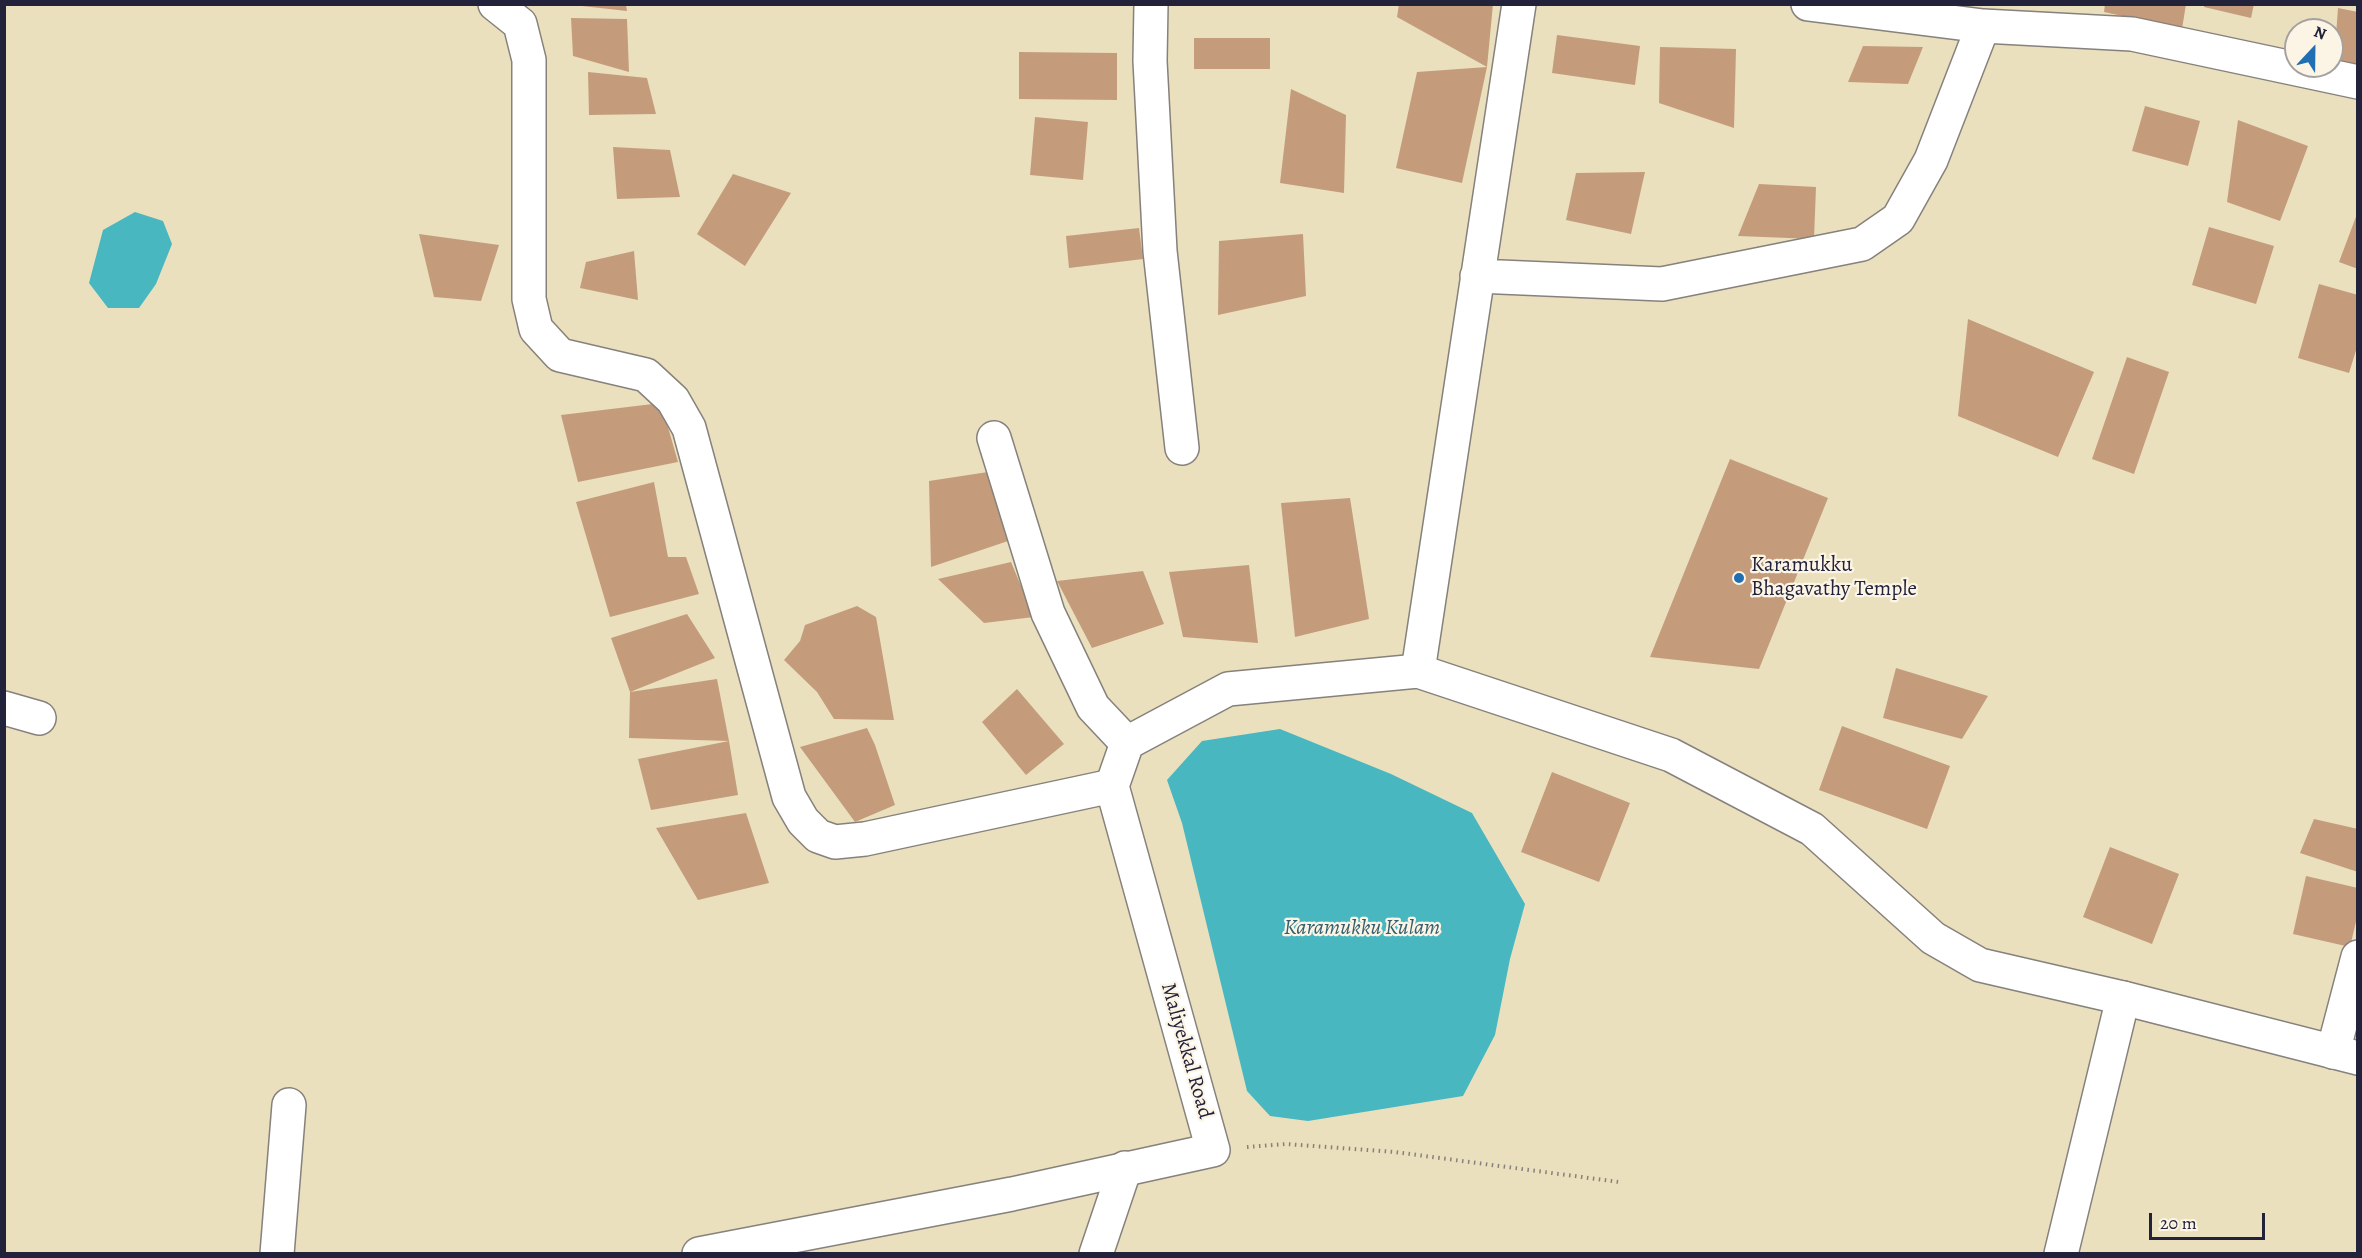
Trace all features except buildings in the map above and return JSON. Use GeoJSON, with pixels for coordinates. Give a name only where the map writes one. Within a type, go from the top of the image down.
{"type":"FeatureCollection","features":[{"type":"Feature","properties":{"kind":"street"},"geometry":{"type":"LineString","coordinates":[[495,4],[520,24],[529,60],[529,299],[536,329],[560,355],[646,375],[673,400],[689,428],[789,797],[803,821],[818,836],[835,842],[865,839],[1112,786],[1127,743],[1228,689],[1419,671],[1671,755],[1812,829],[1933,938],[1980,965],[2123,998],[2345,1055],[2358,957]]}},
{"type":"Feature","properties":{"kind":"street"},"geometry":{"type":"LineString","coordinates":[[1151,4],[1150,62],[1160,251],[1182,448]]}},
{"type":"Feature","properties":{"kind":"street"},"geometry":{"type":"LineString","coordinates":[[1419,671],[1519,4]]}},
{"type":"Feature","properties":{"kind":"street"},"geometry":{"type":"LineString","coordinates":[[1808,4],[1983,26],[2132,34],[2358,82]]}},
{"type":"Feature","properties":{"kind":"street"},"geometry":{"type":"LineString","coordinates":[[1477,276],[1662,284],[1862,244],[1898,219],[1931,160],[1983,26]]}},
{"type":"Feature","properties":{"kind":"street"},"geometry":{"type":"LineString","coordinates":[[994,438],[1048,613],[1093,707],[1127,743]]}},
{"type":"Feature","properties":{"kind":"street"},"geometry":{"type":"LineString","coordinates":[[4,708],[39,717]]}},
{"type":"Feature","properties":{"kind":"street","name":"Maliyekkal Road"},"geometry":{"type":"LineString","coordinates":[[1112,786],[1213,1150]]}},
{"type":"Feature","properties":{"kind":"street"},"geometry":{"type":"LineString","coordinates":[[2061,1254],[2123,998]]}},
{"type":"Feature","properties":{"kind":"street"},"geometry":{"type":"LineString","coordinates":[[277,1254],[289,1105]]}},
{"type":"Feature","properties":{"kind":"street"},"geometry":{"type":"LineString","coordinates":[[699,1254],[1012,1194],[1213,1150]]}},
{"type":"Feature","properties":{"kind":"street"},"geometry":{"type":"LineString","coordinates":[[1096,1254],[1125,1168]]}},
{"type":"Feature","properties":{"kind":"path"},"geometry":{"type":"LineString","coordinates":[[1213,1150],[1286,1144],[1384,1151],[1619,1182]]}},
{"type":"Feature","properties":{"kind":"water"},"geometry":{"type":"Polygon","coordinates":[[[135,212],[163,221],[172,244],[156,284],[139,308],[108,308],[89,283],[103,230],[135,212]]]}},
{"type":"Feature","properties":{"kind":"water","name":"Karamukku Kulam"},"geometry":{"type":"Polygon","coordinates":[[[1280,729],[1391,774],[1472,813],[1525,904],[1510,959],[1495,1035],[1463,1096],[1308,1121],[1270,1116],[1247,1091],[1182,823],[1167,780],[1202,741],[1280,729]]]}},
{"type":"Feature","properties":{"kind":"place","name":"Karamukku Bhagavathy Temple"},"geometry":{"type":"Point","coordinates":[1739,578]}}]}
